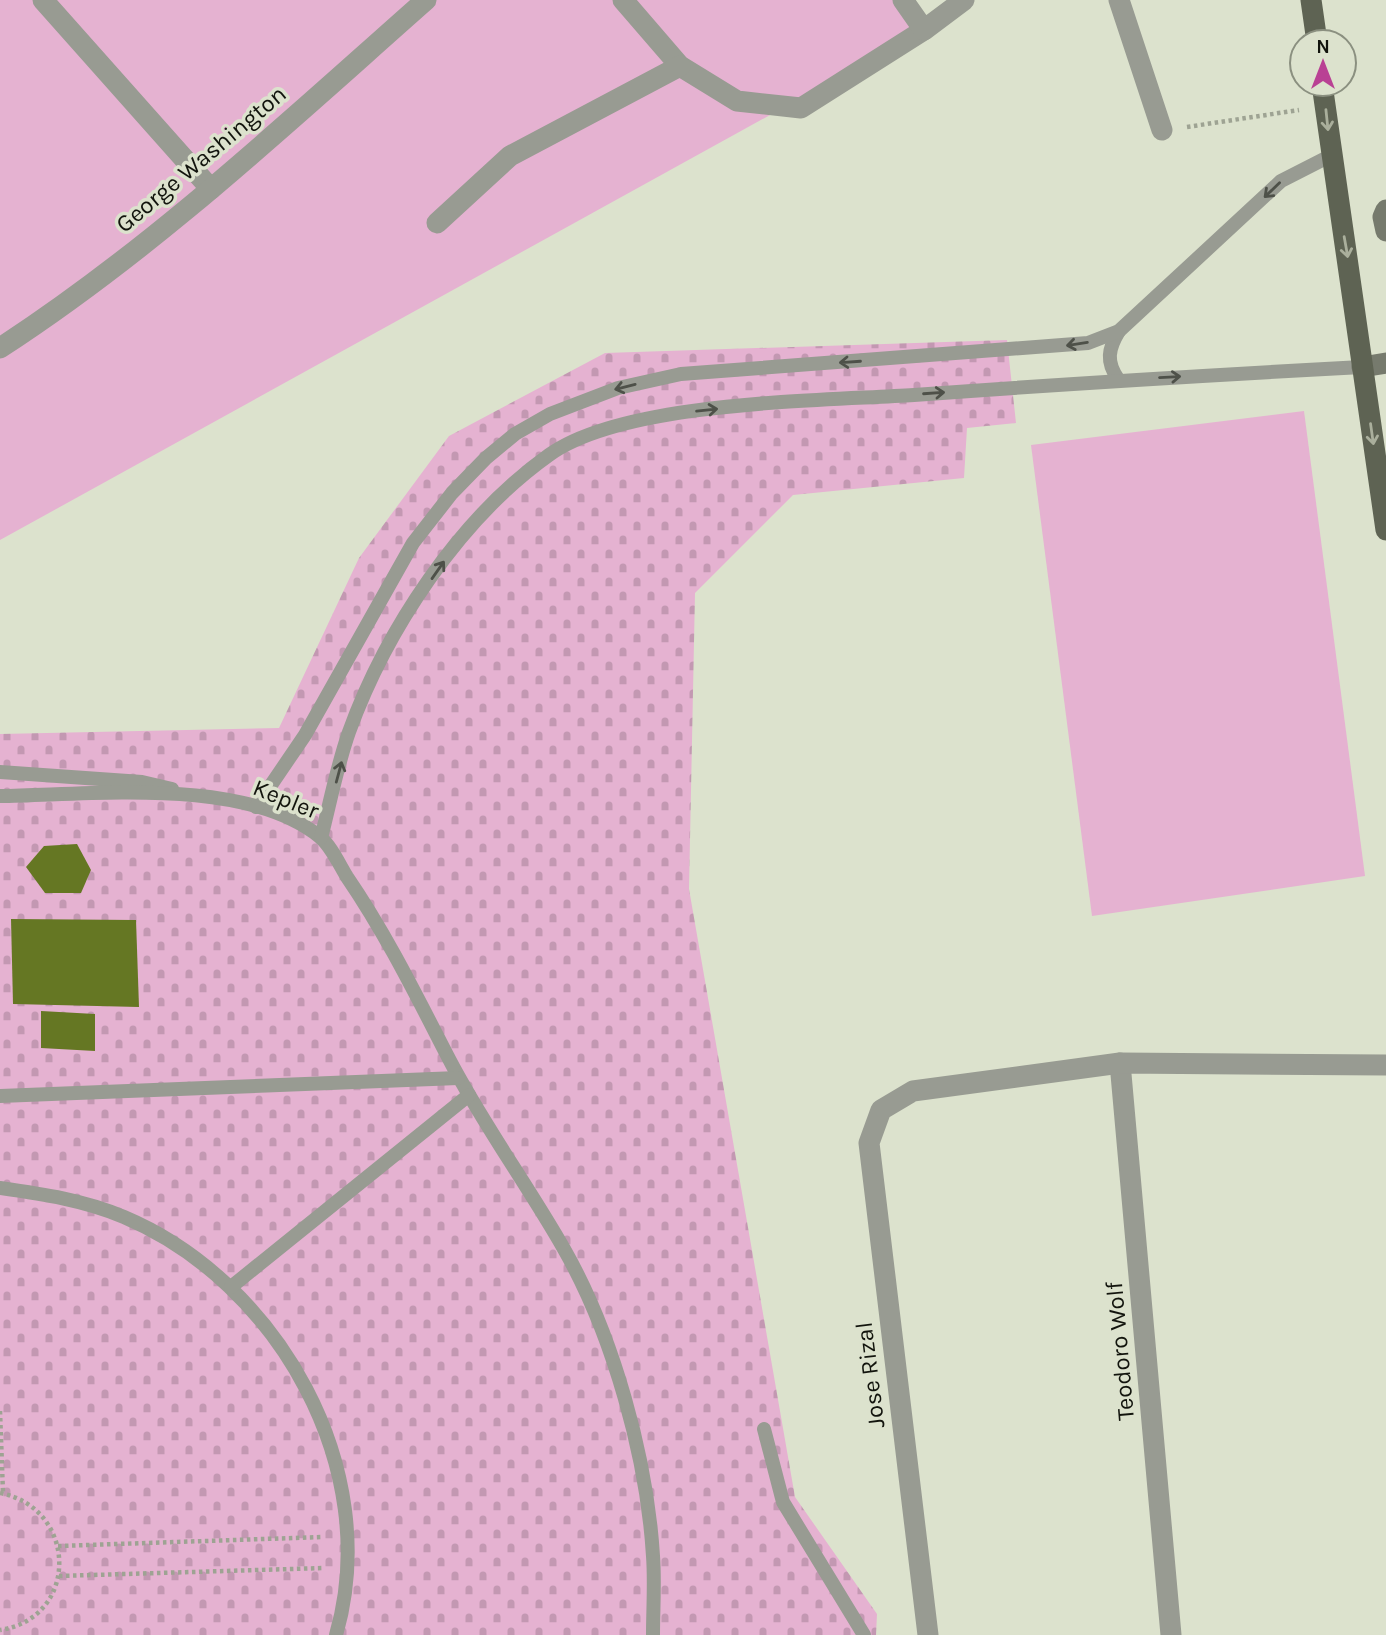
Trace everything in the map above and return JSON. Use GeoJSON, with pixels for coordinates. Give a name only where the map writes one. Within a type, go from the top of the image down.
{"type":"FeatureCollection","features":[{"type":"Feature","properties":{"kind":"main road"},"geometry":{"type":"LineString","coordinates":[[1311,0],[1315,28]]}},
{"type":"Feature","properties":{"kind":"main road"},"geometry":{"type":"LineString","coordinates":[[1324,98],[1330,156],[1386,530]]}},
{"type":"Feature","properties":{"kind":"main road"},"geometry":{"type":"LineString","coordinates":[[1386,210],[1383,216],[1386,231]]}},
{"type":"Feature","properties":{"kind":"main road"},"geometry":{"type":"LineString","coordinates":[[1362,367],[1386,363]]}},
{"type":"Feature","properties":{"kind":"street"},"geometry":{"type":"LineString","coordinates":[[43,0],[211,189]]}},
{"type":"Feature","properties":{"kind":"street","name":"George Washington"},"geometry":{"type":"LineString","coordinates":[[0,348],[69,301],[211,189],[426,0]]}},
{"type":"Feature","properties":{"kind":"street"},"geometry":{"type":"LineString","coordinates":[[623,0],[680,66],[737,101],[801,108],[924,30],[964,0]]}},
{"type":"Feature","properties":{"kind":"street"},"geometry":{"type":"LineString","coordinates":[[904,0],[924,30]]}},
{"type":"Feature","properties":{"kind":"street"},"geometry":{"type":"LineString","coordinates":[[1119,0],[1162,130]]}},
{"type":"Feature","properties":{"kind":"street"},"geometry":{"type":"LineString","coordinates":[[437,223],[510,156],[680,66]]}},
{"type":"Feature","properties":{"kind":"street"},"geometry":{"type":"LineString","coordinates":[[1120,1063],[1386,1065]]}},
{"type":"Feature","properties":{"kind":"street","name":"Jose Rizal"},"geometry":{"type":"LineString","coordinates":[[928,1635],[869,1143],[881,1110],[913,1091],[1120,1063]]}},
{"type":"Feature","properties":{"kind":"street","name":"Teodoro Wolf"},"geometry":{"type":"LineString","coordinates":[[1120,1063],[1171,1635]]}},
{"type":"Feature","properties":{"kind":"lane"},"geometry":{"type":"LineString","coordinates":[[1118,379],[1109,367],[1110,346],[1119,331],[1281,181],[1330,156]]}},
{"type":"Feature","properties":{"kind":"lane"},"geometry":{"type":"LineString","coordinates":[[256,807],[305,735],[413,543],[452,494],[486,458],[515,434],[550,414],[607,391],[681,374],[1051,348],[1088,343],[1119,331]]}},
{"type":"Feature","properties":{"kind":"lane"},"geometry":{"type":"LineString","coordinates":[[321,838],[349,733],[391,636],[456,545],[502,495],[551,453],[590,435],[687,412],[1118,379],[1362,367]]}},
{"type":"Feature","properties":{"kind":"lane"},"geometry":{"type":"LineString","coordinates":[[0,772],[142,782],[197,794]]}},
{"type":"Feature","properties":{"kind":"lane","name":"Kepler"},"geometry":{"type":"LineString","coordinates":[[0,796],[197,794],[256,807],[290,820],[321,838],[380,925],[458,1078],[565,1251],[595,1317],[620,1387],[641,1471],[652,1544],[653,1635]]}},
{"type":"Feature","properties":{"kind":"lane"},"geometry":{"type":"LineString","coordinates":[[0,1096],[458,1078]]}},
{"type":"Feature","properties":{"kind":"lane"},"geometry":{"type":"LineString","coordinates":[[231,1287],[469,1095]]}},
{"type":"Feature","properties":{"kind":"lane"},"geometry":{"type":"LineString","coordinates":[[0,1188],[63,1197],[124,1217],[181,1248],[231,1287],[269,1329],[300,1376],[323,1427],[339,1481],[346,1536],[346,1567],[337,1635]]}},
{"type":"Feature","properties":{"kind":"lane"},"geometry":{"type":"LineString","coordinates":[[764,1429],[783,1502],[864,1635]]}},
{"type":"Feature","properties":{"kind":"path"},"geometry":{"type":"LineString","coordinates":[[1162,130],[1325,106]]}},
{"type":"Feature","properties":{"kind":"path"},"geometry":{"type":"LineString","coordinates":[[0,1411],[1,1493],[22,1499],[38,1511],[51,1527],[58,1546],[59,1576],[52,1594],[41,1609],[9,1632],[0,1630]]}},
{"type":"Feature","properties":{"kind":"path"},"geometry":{"type":"LineString","coordinates":[[58,1546],[346,1536]]}},
{"type":"Feature","properties":{"kind":"path"},"geometry":{"type":"LineString","coordinates":[[59,1576],[346,1567]]}},
{"type":"Feature","properties":{"kind":"green space"},"geometry":{"type":"Polygon","coordinates":[[[0,0],[896,0],[924,30],[0,540],[0,0]]]}},
{"type":"Feature","properties":{"kind":"green space"},"geometry":{"type":"Polygon","coordinates":[[[1007,340],[1016,423],[967,428],[964,478],[793,495],[695,593],[689,889],[795,1497],[877,1614],[876,1635],[0,1635],[0,734],[279,728],[359,558],[449,436],[605,353],[1007,340]]]}},
{"type":"Feature","properties":{"kind":"green space"},"geometry":{"type":"Polygon","coordinates":[[[1304,411],[1365,876],[1092,916],[1031,445],[1304,411]]]}},
{"type":"Feature","properties":{"kind":"building"},"geometry":{"type":"Polygon","coordinates":[[[77,844],[91,870],[81,893],[45,893],[26,867],[44,846],[77,844]]]}},
{"type":"Feature","properties":{"kind":"building"},"geometry":{"type":"Polygon","coordinates":[[[11,919],[136,920],[139,1007],[13,1004],[11,919]]]}},
{"type":"Feature","properties":{"kind":"building"},"geometry":{"type":"Polygon","coordinates":[[[41,1011],[95,1014],[95,1051],[41,1048],[41,1011]]]}}]}
